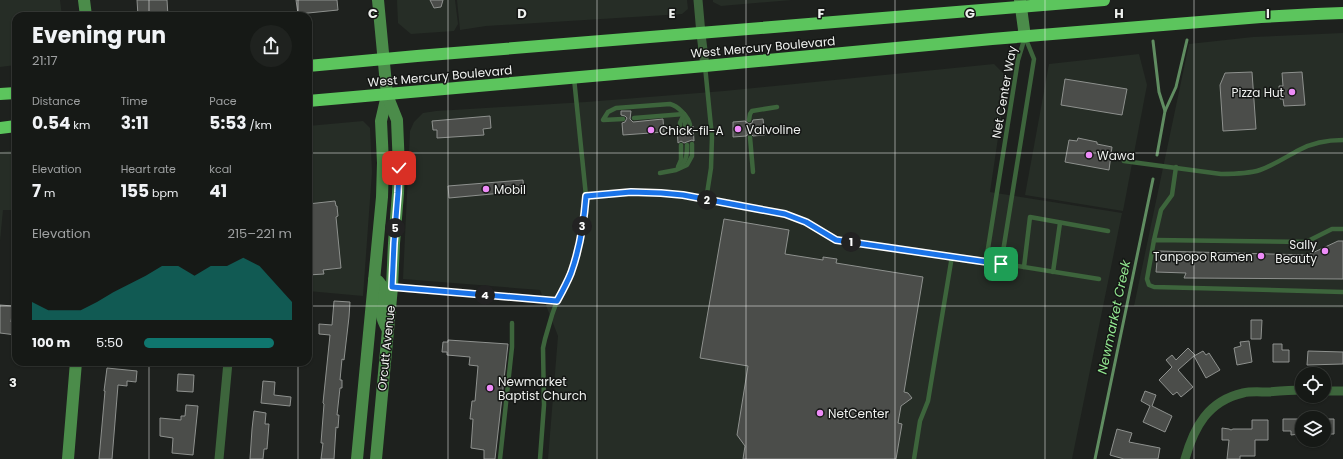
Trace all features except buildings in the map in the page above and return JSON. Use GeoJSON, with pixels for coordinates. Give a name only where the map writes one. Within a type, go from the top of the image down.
{"type":"FeatureCollection","features":[{"type":"Feature","properties":{"kind":"highway","name":"West Mercury Boulevard"},"geometry":{"type":"LineString","coordinates":[[312,66],[701,34],[1020,3],[1104,0]]}},
{"type":"Feature","properties":{"kind":"highway","name":"West Mercury Boulevard"},"geometry":{"type":"LineString","coordinates":[[312,101],[1220,20],[1316,14],[1343,14]]}},
{"type":"Feature","properties":{"kind":"highway"},"geometry":{"type":"LineString","coordinates":[[0,94],[12,93]]}},
{"type":"Feature","properties":{"kind":"highway"},"geometry":{"type":"LineString","coordinates":[[0,128],[12,126]]}},
{"type":"Feature","properties":{"kind":"main road"},"geometry":{"type":"LineString","coordinates":[[84,0],[86,12]]}},
{"type":"Feature","properties":{"kind":"main road","name":"Orcutt Avenue"},"geometry":{"type":"LineString","coordinates":[[376,459],[392,287],[399,168],[397,120],[387,94],[378,0]]}},
{"type":"Feature","properties":{"kind":"main road"},"geometry":{"type":"LineString","coordinates":[[1020,3],[1024,37]]}},
{"type":"Feature","properties":{"kind":"main road","name":"Orcutt Avenue"},"geometry":{"type":"LineString","coordinates":[[357,459],[382,197],[383,163],[381,121],[387,94]]}},
{"type":"Feature","properties":{"kind":"main road"},"geometry":{"type":"LineString","coordinates":[[374,280],[378,281],[382,286],[381,314],[382,321],[388,331]]}},
{"type":"Feature","properties":{"kind":"main road"},"geometry":{"type":"LineString","coordinates":[[68,459],[76,366]]}},
{"type":"Feature","properties":{"kind":"street"},"geometry":{"type":"LineString","coordinates":[[698,0],[705,66]]}},
{"type":"Feature","properties":{"kind":"street"},"geometry":{"type":"LineString","coordinates":[[219,459],[228,366]]}},
{"type":"Feature","properties":{"kind":"street"},"geometry":{"type":"LineString","coordinates":[[1185,459],[1195,431],[1204,417],[1221,401],[1244,393],[1295,390]]}},
{"type":"Feature","properties":{"kind":"street"},"geometry":{"type":"LineString","coordinates":[[1331,391],[1343,391]]}},
{"type":"Feature","properties":{"kind":"lane","name":"Net Center Way"},"geometry":{"type":"LineString","coordinates":[[986,261],[1018,60],[1024,37]]}},
{"type":"Feature","properties":{"kind":"lane","name":"Net Center Way"},"geometry":{"type":"LineString","coordinates":[[1001,264],[1034,59],[1024,37]]}},
{"type":"Feature","properties":{"kind":"lane"},"geometry":{"type":"LineString","coordinates":[[705,66],[712,137],[711,168],[706,200]]}},
{"type":"Feature","properties":{"kind":"lane"},"geometry":{"type":"LineString","coordinates":[[540,459],[544,405],[544,339],[557,301],[570,275],[574,263],[580,238],[586,196],[574,78]]}},
{"type":"Feature","properties":{"kind":"lane"},"geometry":{"type":"LineString","coordinates":[[623,119],[603,120],[608,112],[616,108],[670,104],[679,108],[690,121],[685,125],[680,123],[684,114]]}},
{"type":"Feature","properties":{"kind":"lane"},"geometry":{"type":"LineString","coordinates":[[749,120],[752,110],[777,107]]}},
{"type":"Feature","properties":{"kind":"lane"},"geometry":{"type":"LineString","coordinates":[[634,118],[684,114]]}},
{"type":"Feature","properties":{"kind":"lane"},"geometry":{"type":"LineString","coordinates":[[750,136],[753,172]]}},
{"type":"Feature","properties":{"kind":"lane"},"geometry":{"type":"LineString","coordinates":[[1124,161],[1221,174],[1246,173],[1267,167],[1300,149],[1314,144],[1325,141],[1343,140]]}},
{"type":"Feature","properties":{"kind":"lane"},"geometry":{"type":"LineString","coordinates":[[660,173],[676,170],[687,165],[692,156],[687,145],[676,170]]}},
{"type":"Feature","properties":{"kind":"lane"},"geometry":{"type":"LineString","coordinates":[[1176,167],[1172,195],[1161,210],[1154,240],[1147,279],[1149,285],[1154,287],[1343,292]]}},
{"type":"Feature","properties":{"kind":"lane"},"geometry":{"type":"LineString","coordinates":[[586,196],[619,192],[645,192],[683,195],[785,214],[806,222],[836,240],[986,261],[1099,279]]}},
{"type":"Feature","properties":{"kind":"lane"},"geometry":{"type":"LineString","coordinates":[[1024,267],[1030,217],[1108,231]]}},
{"type":"Feature","properties":{"kind":"lane"},"geometry":{"type":"LineString","coordinates":[[1053,272],[1060,223]]}},
{"type":"Feature","properties":{"kind":"lane"},"geometry":{"type":"LineString","coordinates":[[1154,240],[1306,242],[1332,229],[1343,229]]}},
{"type":"Feature","properties":{"kind":"lane"},"geometry":{"type":"LineString","coordinates":[[914,459],[920,421],[928,401],[952,256]]}},
{"type":"Feature","properties":{"kind":"lane"},"geometry":{"type":"LineString","coordinates":[[392,287],[557,301]]}},
{"type":"Feature","properties":{"kind":"lane"},"geometry":{"type":"LineString","coordinates":[[500,459],[512,347],[512,323]]}},
{"type":"Feature","properties":{"kind":"shaded area"},"geometry":{"type":"Polygon","coordinates":[[[0,0],[60,0],[62,12],[12,12],[12,66],[0,67],[0,0]]]}},
{"type":"Feature","properties":{"kind":"shaded area"},"geometry":{"type":"Polygon","coordinates":[[[397,0],[455,0],[458,24],[454,31],[411,34],[398,23],[397,0]]]}},
{"type":"Feature","properties":{"kind":"shaded area"},"geometry":{"type":"Polygon","coordinates":[[[457,0],[687,0],[688,9],[682,14],[486,26],[460,30],[457,0]]]}},
{"type":"Feature","properties":{"kind":"shaded area"},"geometry":{"type":"Polygon","coordinates":[[[713,0],[792,0],[721,6],[713,2],[713,0]]]}},
{"type":"Feature","properties":{"kind":"shaded area"},"geometry":{"type":"Polygon","coordinates":[[[1343,33],[1343,308],[1134,306],[1189,44],[1253,37],[1343,33]]]}},
{"type":"Feature","properties":{"kind":"shaded area"},"geometry":{"type":"Polygon","coordinates":[[[1139,54],[1147,85],[1123,211],[1025,195],[1049,64],[1139,54]]]}},
{"type":"Feature","properties":{"kind":"shaded area"},"geometry":{"type":"Polygon","coordinates":[[[994,64],[1007,77],[990,192],[1122,213],[1072,459],[548,459],[558,336],[540,290],[403,279],[410,131],[414,122],[423,113],[724,91],[994,64]]]}},
{"type":"Feature","properties":{"kind":"shaded area"},"geometry":{"type":"Polygon","coordinates":[[[363,121],[370,128],[372,172],[363,296],[312,291],[312,126],[363,121]]]}},
{"type":"Feature","properties":{"kind":"shaded area"},"geometry":{"type":"Polygon","coordinates":[[[12,150],[12,210],[3,210],[0,241],[0,152],[12,150]]]}},
{"type":"Feature","properties":{"kind":"waterway","name":"Newmarket Creek"},"geometry":{"type":"LineString","coordinates":[[1165,111],[1176,87],[1187,40]]}},
{"type":"Feature","properties":{"kind":"waterway"},"geometry":{"type":"LineString","coordinates":[[1153,41],[1159,92],[1165,111],[1157,155]]}},
{"type":"Feature","properties":{"kind":"waterway","name":"Newmarket Creek"},"geometry":{"type":"LineString","coordinates":[[1095,459],[1153,179]]}},
{"type":"Feature","properties":{"kind":"place","name":"Pizza Hut"},"geometry":{"type":"Point","coordinates":[1292,92]}},
{"type":"Feature","properties":{"kind":"place","name":"Valvoline"},"geometry":{"type":"Point","coordinates":[738,129]}},
{"type":"Feature","properties":{"kind":"place","name":"Chick-fil-A"},"geometry":{"type":"Point","coordinates":[651,130]}},
{"type":"Feature","properties":{"kind":"place","name":"Wawa"},"geometry":{"type":"Point","coordinates":[1089,155]}},
{"type":"Feature","properties":{"kind":"place","name":"Mobil"},"geometry":{"type":"Point","coordinates":[486,189]}},
{"type":"Feature","properties":{"kind":"place","name":"Sally Beauty"},"geometry":{"type":"Point","coordinates":[1325,251]}},
{"type":"Feature","properties":{"kind":"place","name":"Tanpopo Ramen"},"geometry":{"type":"Point","coordinates":[1261,256]}},
{"type":"Feature","properties":{"kind":"place","name":"Newmarket Baptist Church"},"geometry":{"type":"Point","coordinates":[490,388]}},
{"type":"Feature","properties":{"kind":"place","name":"NetCenter"},"geometry":{"type":"Point","coordinates":[820,413]}},
{"type":"Feature","properties":{"kind":"route"},"geometry":{"type":"LineString","coordinates":[[399,168],[392,287],[557,301],[570,275],[574,263],[585,213],[586,196],[631,192],[683,195],[785,214],[806,222],[836,240],[1001,264]]}}]}
